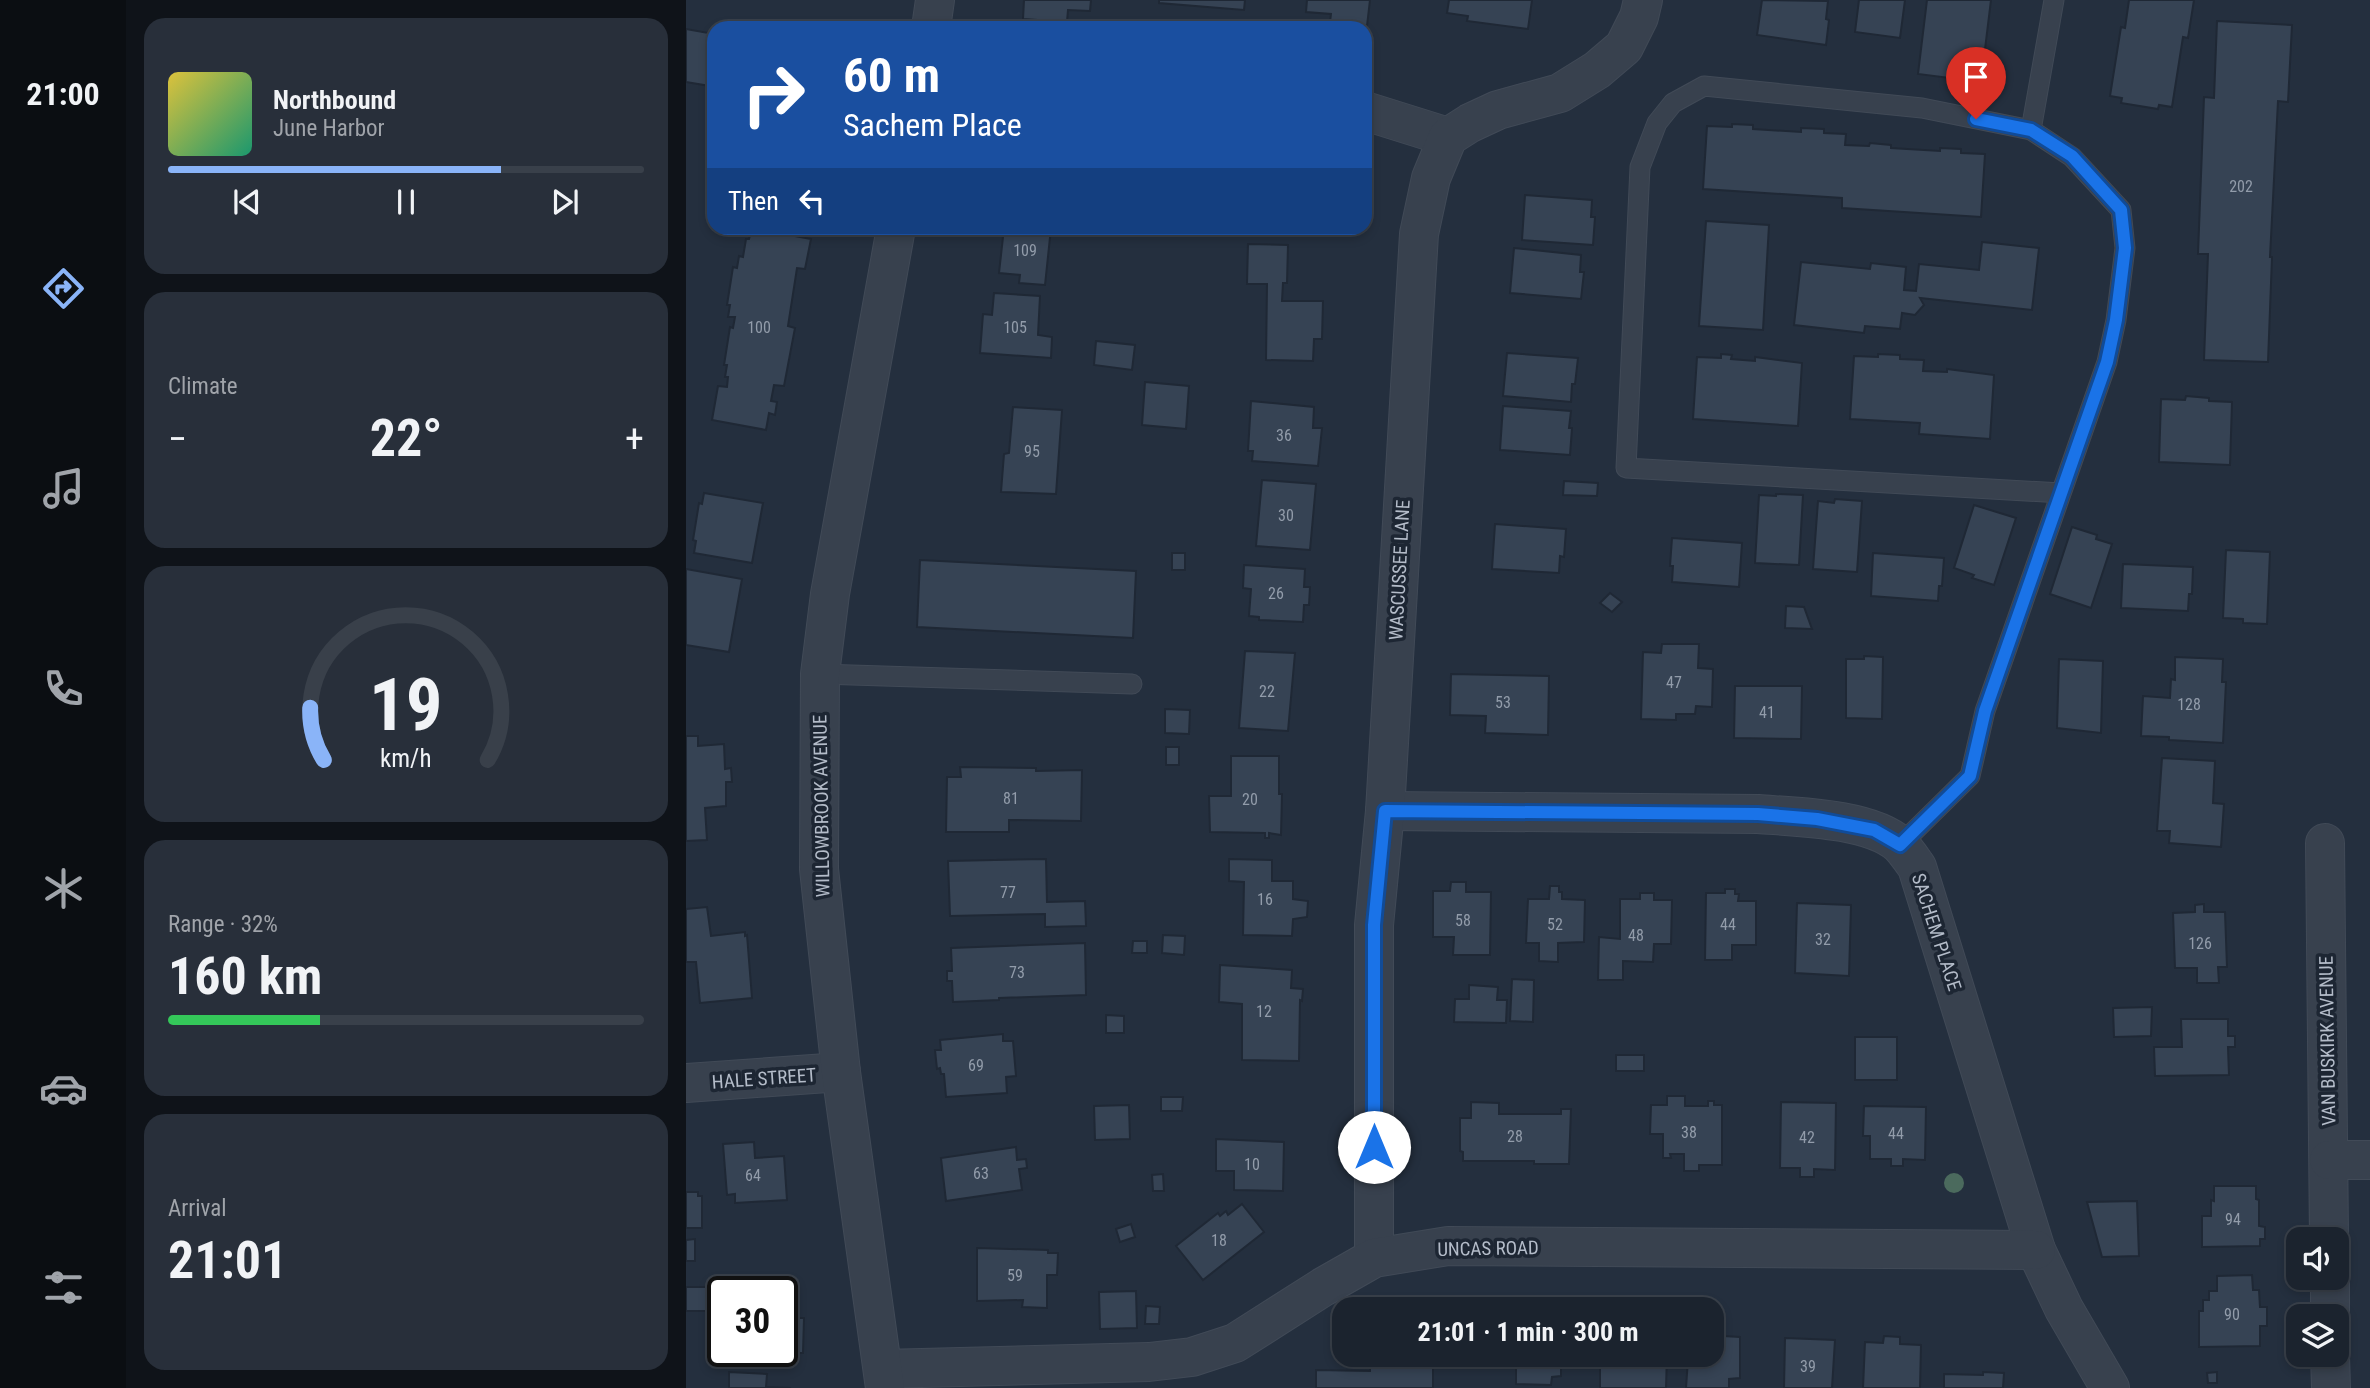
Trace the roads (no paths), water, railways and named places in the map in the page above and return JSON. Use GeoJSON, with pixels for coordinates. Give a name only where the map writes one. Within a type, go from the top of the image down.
{"type":"FeatureCollection","features":[{"type":"Feature","properties":{"kind":"street"},"geometry":{"type":"LineString","coordinates":[[932,21],[935,0]]}},
{"type":"Feature","properties":{"kind":"street"},"geometry":{"type":"LineString","coordinates":[[1372,113],[1448,137],[1498,110],[1560,93],[1597,70],[1624,47],[1639,17],[1643,0]]}},
{"type":"Feature","properties":{"kind":"street","name":"WASCUSSEE LANE"},"geometry":{"type":"LineString","coordinates":[[1374,1258],[1374,925],[1385,811],[1419,234],[1431,178],[1448,137]]}},
{"type":"Feature","properties":{"kind":"street","name":"WILLOWBROOK AVENUE"},"geometry":{"type":"LineString","coordinates":[[884,1378],[841,1072],[819,869],[820,674],[830,594],[895,235]]}},
{"type":"Feature","properties":{"kind":"street","name":"SACHEM PLACE"},"geometry":{"type":"LineString","coordinates":[[1385,811],[1758,814],[1817,819],[1874,830],[1900,845],[1917,867],[2036,1250],[2064,1309],[2110,1388]]}},
{"type":"Feature","properties":{"kind":"street","name":"VAN BUSKIRK AVENUE"},"geometry":{"type":"LineString","coordinates":[[2325,843],[2329,1227]]}},
{"type":"Feature","properties":{"kind":"street","name":"HALE STREET"},"geometry":{"type":"LineString","coordinates":[[686,1083],[841,1072]]}},
{"type":"Feature","properties":{"kind":"street"},"geometry":{"type":"LineString","coordinates":[[2329,1160],[2370,1160]]}},
{"type":"Feature","properties":{"kind":"street","name":"UNCAS ROAD"},"geometry":{"type":"LineString","coordinates":[[884,1378],[1192,1357],[1235,1343],[1374,1258],[1448,1246],[2036,1250]]}},
{"type":"Feature","properties":{"kind":"street"},"geometry":{"type":"LineString","coordinates":[[2330,1367],[2331,1388]]}},
{"type":"Feature","properties":{"kind":"lane"},"geometry":{"type":"LineString","coordinates":[[2031,130],[2054,0]]}},
{"type":"Feature","properties":{"kind":"lane"},"geometry":{"type":"LineString","coordinates":[[1900,845],[1970,776],[1985,711],[2107,362],[2116,320],[2125,248],[2121,210],[2072,156],[2031,130],[1922,108],[1704,86],[1673,103],[1657,123],[1640,167],[1626,468],[2061,493]]}},
{"type":"Feature","properties":{"kind":"lane"},"geometry":{"type":"LineString","coordinates":[[820,674],[1132,684]]}}]}
